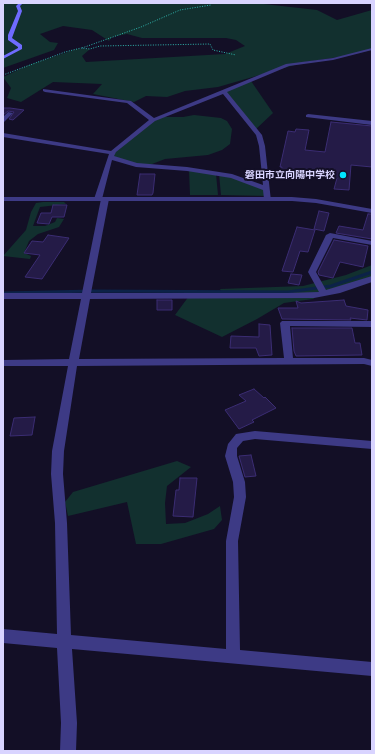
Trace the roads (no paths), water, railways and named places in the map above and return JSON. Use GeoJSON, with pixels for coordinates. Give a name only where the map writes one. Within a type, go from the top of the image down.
{"type":"FeatureCollection","features":[{"type":"Feature","properties":{"kind":"main road"},"geometry":{"type":"LineString","coordinates":[[3,58],[20,49],[20,46],[10,39],[10,35],[20,11],[18,6],[21,3]]}},
{"type":"Feature","properties":{"kind":"street"},"geometry":{"type":"LineString","coordinates":[[68,751],[70,723],[64,642],[61,523],[58,497],[58,451],[111,155],[153,120],[223,91],[288,65],[333,59],[372,49]]}},
{"type":"Feature","properties":{"kind":"street"},"geometry":{"type":"LineString","coordinates":[[45,90],[129,102],[153,120]]}},
{"type":"Feature","properties":{"kind":"street"},"geometry":{"type":"LineString","coordinates":[[223,91],[228,95],[259,135],[262,146],[268,199]]}},
{"type":"Feature","properties":{"kind":"street"},"geometry":{"type":"LineString","coordinates":[[3,121],[10,113]]}},
{"type":"Feature","properties":{"kind":"street"},"geometry":{"type":"LineString","coordinates":[[308,116],[372,123]]}},
{"type":"Feature","properties":{"kind":"street"},"geometry":{"type":"LineString","coordinates":[[3,135],[111,155],[136,165],[232,176],[267,189]]}},
{"type":"Feature","properties":{"kind":"street"},"geometry":{"type":"LineString","coordinates":[[3,199],[268,199],[316,201],[372,211]]}},
{"type":"Feature","properties":{"kind":"street"},"geometry":{"type":"LineString","coordinates":[[324,293],[312,272],[330,235],[372,244]]}},
{"type":"Feature","properties":{"kind":"street"},"geometry":{"type":"LineString","coordinates":[[3,296],[287,296],[337,291],[372,280]]}},
{"type":"Feature","properties":{"kind":"street"},"geometry":{"type":"LineString","coordinates":[[289,362],[285,323],[372,324]]}},
{"type":"Feature","properties":{"kind":"street"},"geometry":{"type":"LineString","coordinates":[[3,363],[372,363]]}},
{"type":"Feature","properties":{"kind":"street"},"geometry":{"type":"LineString","coordinates":[[233,656],[232,541],[240,497],[239,482],[231,456],[232,447],[240,437],[255,435],[372,445]]}},
{"type":"Feature","properties":{"kind":"street"},"geometry":{"type":"LineString","coordinates":[[3,636],[372,668]]}},
{"type":"Feature","properties":{"kind":"waterway"},"geometry":{"type":"LineString","coordinates":[[3,293],[93,291],[288,292],[331,286],[372,272]]}},
{"type":"Feature","properties":{"kind":"place","name":"磐田市立向陽中学校"},"geometry":{"type":"Point","coordinates":[343,175]}}]}
